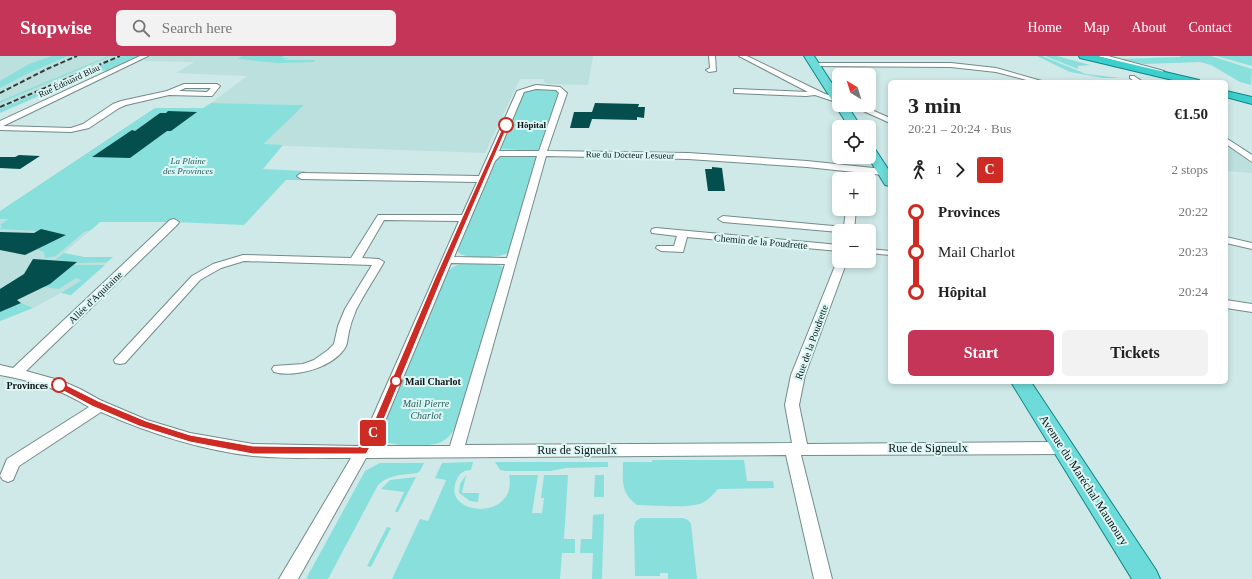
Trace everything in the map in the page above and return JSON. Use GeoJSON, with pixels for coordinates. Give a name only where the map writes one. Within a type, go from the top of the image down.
{"type":"FeatureCollection","features":[{"type":"Feature","properties":{"kind":"highway"},"geometry":{"type":"LineString","coordinates":[[1072,56],[1186,80]]}},
{"type":"Feature","properties":{"kind":"highway"},"geometry":{"type":"LineString","coordinates":[[1106,62],[1138,78],[1154,80]]}},
{"type":"Feature","properties":{"kind":"highway"},"geometry":{"type":"LineString","coordinates":[[1106,62],[1175,80]]}},
{"type":"Feature","properties":{"kind":"highway"},"geometry":{"type":"LineString","coordinates":[[1228,91],[1252,96]]}},
{"type":"Feature","properties":{"kind":"main road"},"geometry":{"type":"LineString","coordinates":[[809,56],[832,92]]}},
{"type":"Feature","properties":{"kind":"main road"},"geometry":{"type":"LineString","coordinates":[[876,160],[887,177]]}},
{"type":"Feature","properties":{"kind":"main road","name":"Avenue du Maréchal Maunoury"},"geometry":{"type":"LineString","coordinates":[[1022,384],[1148,579]]}},
{"type":"Feature","properties":{"kind":"street","name":"Rue Édouard Blau"},"geometry":{"type":"LineString","coordinates":[[0,124],[145,56]]}},
{"type":"Feature","properties":{"kind":"street"},"geometry":{"type":"LineString","coordinates":[[708,70],[714,70],[712,56]]}},
{"type":"Feature","properties":{"kind":"street"},"geometry":{"type":"LineString","coordinates":[[742,56],[815,92],[832,99]]}},
{"type":"Feature","properties":{"kind":"street"},"geometry":{"type":"LineString","coordinates":[[1106,62],[1161,71]]}},
{"type":"Feature","properties":{"kind":"street"},"geometry":{"type":"LineString","coordinates":[[815,65],[951,65],[996,70],[1034,80]]}},
{"type":"Feature","properties":{"kind":"street"},"geometry":{"type":"LineString","coordinates":[[0,128],[71,130],[86,126],[116,106],[124,103],[169,93],[184,86],[217,86],[209,94],[169,93]]}},
{"type":"Feature","properties":{"kind":"street"},"geometry":{"type":"LineString","coordinates":[[288,579],[375,428],[521,91],[532,87],[558,88],[563,93],[543,153],[463,421],[456,451]]}},
{"type":"Feature","properties":{"kind":"street"},"geometry":{"type":"LineString","coordinates":[[737,91],[806,94],[815,92]]}},
{"type":"Feature","properties":{"kind":"street"},"geometry":{"type":"LineString","coordinates":[[870,112],[888,120]]}},
{"type":"Feature","properties":{"kind":"street"},"geometry":{"type":"LineString","coordinates":[[1228,141],[1252,159]]}},
{"type":"Feature","properties":{"kind":"street"},"geometry":{"type":"LineString","coordinates":[[496,148],[499,151],[506,153]]}},
{"type":"Feature","properties":{"kind":"street","name":"Rue du Docteur Lesueur"},"geometry":{"type":"LineString","coordinates":[[492,159],[498,154],[506,153],[688,156],[770,162],[849,172]]}},
{"type":"Feature","properties":{"kind":"street"},"geometry":{"type":"LineString","coordinates":[[858,172],[865,164]]}},
{"type":"Feature","properties":{"kind":"street","name":"Rue du Docteur Lesueur"},"geometry":{"type":"LineString","coordinates":[[876,174],[887,177]]}},
{"type":"Feature","properties":{"kind":"street"},"geometry":{"type":"LineString","coordinates":[[301,176],[482,179]]}},
{"type":"Feature","properties":{"kind":"street"},"geometry":{"type":"LineString","coordinates":[[355,261],[381,217],[465,218]]}},
{"type":"Feature","properties":{"kind":"street"},"geometry":{"type":"LineString","coordinates":[[723,219],[832,229]]}},
{"type":"Feature","properties":{"kind":"street","name":"Allée d'Aquitaine"},"geometry":{"type":"LineString","coordinates":[[16,373],[174,222]]}},
{"type":"Feature","properties":{"kind":"street","name":"Chemin de la Poudrette"},"geometry":{"type":"LineString","coordinates":[[656,231],[832,247]]}},
{"type":"Feature","properties":{"kind":"street"},"geometry":{"type":"LineString","coordinates":[[661,248],[679,250],[682,234]]}},
{"type":"Feature","properties":{"kind":"street"},"geometry":{"type":"LineString","coordinates":[[1228,240],[1252,246]]}},
{"type":"Feature","properties":{"kind":"street"},"geometry":{"type":"LineString","coordinates":[[876,251],[888,252]]}},
{"type":"Feature","properties":{"kind":"street"},"geometry":{"type":"LineString","coordinates":[[120,360],[196,278],[217,266],[242,258],[379,262],[351,309],[344,326],[340,345],[333,353],[319,363],[303,368],[279,369]]}},
{"type":"Feature","properties":{"kind":"street"},"geometry":{"type":"LineString","coordinates":[[447,260],[512,261]]}},
{"type":"Feature","properties":{"kind":"street","name":"Rue de la Poudrette"},"geometry":{"type":"LineString","coordinates":[[796,449],[792,405],[798,375],[839,268]]}},
{"type":"Feature","properties":{"kind":"street"},"geometry":{"type":"LineString","coordinates":[[1228,304],[1252,308]]}},
{"type":"Feature","properties":{"kind":"street","name":"Rue de Signeulx"},"geometry":{"type":"LineString","coordinates":[[0,370],[57,384],[100,406],[142,424],[190,439],[253,450],[456,451],[1063,448]]}},
{"type":"Feature","properties":{"kind":"street"},"geometry":{"type":"LineString","coordinates":[[8,476],[12,463],[100,406]]}},
{"type":"Feature","properties":{"kind":"street"},"geometry":{"type":"LineString","coordinates":[[796,449],[823,579]]}},
{"type":"Feature","properties":{"kind":"shaded area"},"geometry":{"type":"Polygon","coordinates":[[[0,56],[123,56],[0,109],[0,101],[6,98],[0,100],[0,56]]]}},
{"type":"Feature","properties":{"kind":"shaded area"},"geometry":{"type":"Polygon","coordinates":[[[149,56],[593,56],[588,85],[547,84],[543,79],[520,79],[485,153],[264,145],[303,105],[211,103],[247,76],[176,73],[194,62],[144,61],[149,56]]]}},
{"type":"Feature","properties":{"kind":"shaded area"},"geometry":{"type":"Polygon","coordinates":[[[1228,146],[1252,164],[1252,173],[1228,171],[1228,146]]]}},
{"type":"Feature","properties":{"kind":"shaded area"},"geometry":{"type":"Polygon","coordinates":[[[0,219],[100,222],[64,253],[84,257],[113,257],[71,295],[61,293],[35,307],[0,321],[0,219]]]}},
{"type":"Feature","properties":{"kind":"green space"},"geometry":{"type":"Polygon","coordinates":[[[52,56],[68,56],[0,88],[0,81],[29,64],[52,56]]]}},
{"type":"Feature","properties":{"kind":"green space"},"geometry":{"type":"Polygon","coordinates":[[[111,56],[0,103],[0,101],[111,56]]]}},
{"type":"Feature","properties":{"kind":"green space"},"geometry":{"type":"Polygon","coordinates":[[[123,56],[141,56],[107,71],[98,70],[0,113],[0,109],[123,56]]]}},
{"type":"Feature","properties":{"kind":"green space"},"geometry":{"type":"Polygon","coordinates":[[[242,56],[284,56],[282,58],[289,58],[283,60],[315,60],[313,62],[277,63],[238,59],[242,56]]]}},
{"type":"Feature","properties":{"kind":"green space"},"geometry":{"type":"Polygon","coordinates":[[[1037,56],[1042,56],[1086,74],[1120,78],[1103,78],[1070,72],[1037,56]]]}},
{"type":"Feature","properties":{"kind":"green space"},"geometry":{"type":"Polygon","coordinates":[[[1045,56],[1057,56],[1090,65],[1078,66],[1078,69],[1045,56]]]}},
{"type":"Feature","properties":{"kind":"green space"},"geometry":{"type":"Polygon","coordinates":[[[1180,56],[1211,56],[1252,69],[1251,85],[1240,82],[1211,65],[1200,62],[1144,64],[1119,59],[1181,57],[1180,56]]]}},
{"type":"Feature","properties":{"kind":"green space"},"geometry":{"type":"Polygon","coordinates":[[[1216,56],[1252,56],[1252,66],[1220,57],[1216,56]]]}},
{"type":"Feature","properties":{"kind":"green space"},"geometry":{"type":"Polygon","coordinates":[[[535,88],[555,89],[560,93],[543,148],[535,151],[500,148],[523,93],[535,88]]]}},
{"type":"Feature","properties":{"kind":"green space","name":"La Plaine des Provinces"},"geometry":{"type":"Polygon","coordinates":[[[211,103],[304,105],[264,144],[283,145],[263,169],[305,171],[299,180],[286,180],[244,225],[174,222],[100,222],[91,230],[84,232],[56,256],[45,258],[44,252],[36,249],[65,235],[41,229],[38,231],[0,229],[2,226],[0,225],[8,219],[0,219],[0,211],[155,108],[203,108],[211,103]]]}},
{"type":"Feature","properties":{"kind":"green space"},"geometry":{"type":"Polygon","coordinates":[[[503,155],[535,156],[538,158],[510,252],[498,256],[480,258],[464,255],[456,248],[494,160],[503,155]]]}},
{"type":"Feature","properties":{"kind":"green space"},"geometry":{"type":"Polygon","coordinates":[[[64,253],[84,257],[113,257],[107,262],[76,263],[77,262],[55,260],[64,253]]]}},
{"type":"Feature","properties":{"kind":"green space","name":"Mail Pierre Charlot"},"geometry":{"type":"Polygon","coordinates":[[[465,263],[498,265],[503,267],[504,272],[456,427],[446,439],[435,444],[412,446],[383,441],[380,434],[383,424],[445,276],[449,270],[465,263]]]}},
{"type":"Feature","properties":{"kind":"green space"},"geometry":{"type":"Polygon","coordinates":[[[74,265],[105,265],[71,295],[61,293],[82,280],[76,278],[59,289],[44,287],[74,265]]]}},
{"type":"Feature","properties":{"kind":"green space"},"geometry":{"type":"Polygon","coordinates":[[[21,303],[33,308],[0,321],[0,312],[21,303]]]}},
{"type":"Feature","properties":{"kind":"green space"},"geometry":{"type":"Polygon","coordinates":[[[652,460],[744,460],[747,481],[773,481],[774,488],[718,489],[709,499],[704,502],[688,506],[637,505],[625,491],[623,481],[623,462],[652,462],[652,460]]]}},
{"type":"Feature","properties":{"kind":"green space"},"geometry":{"type":"Polygon","coordinates":[[[473,462],[471,470],[464,471],[458,477],[454,492],[459,501],[468,507],[480,509],[492,507],[503,501],[509,490],[509,475],[538,475],[532,513],[542,513],[544,498],[541,498],[544,475],[568,475],[564,539],[575,539],[575,553],[562,553],[560,579],[392,579],[420,519],[428,521],[444,485],[446,480],[435,478],[442,463],[473,462]]]}},
{"type":"Feature","properties":{"kind":"green space"},"geometry":{"type":"Polygon","coordinates":[[[495,462],[608,462],[608,467],[566,468],[550,471],[506,471],[500,470],[495,462]]]}},
{"type":"Feature","properties":{"kind":"green space"},"geometry":{"type":"Polygon","coordinates":[[[380,463],[424,463],[420,471],[417,473],[391,477],[382,481],[378,485],[328,579],[306,579],[365,471],[380,463]]]}},
{"type":"Feature","properties":{"kind":"green space"},"geometry":{"type":"Polygon","coordinates":[[[466,475],[462,493],[479,493],[478,502],[470,501],[459,493],[460,484],[466,475]]]}},
{"type":"Feature","properties":{"kind":"green space"},"geometry":{"type":"Polygon","coordinates":[[[595,475],[604,475],[604,497],[594,497],[595,475]]]}},
{"type":"Feature","properties":{"kind":"green space"},"geometry":{"type":"Polygon","coordinates":[[[416,477],[398,512],[395,512],[404,492],[381,489],[390,480],[416,477]]]}},
{"type":"Feature","properties":{"kind":"green space"},"geometry":{"type":"Polygon","coordinates":[[[604,514],[602,579],[592,579],[593,553],[580,553],[581,539],[592,539],[593,515],[604,514]]]}},
{"type":"Feature","properties":{"kind":"green space"},"geometry":{"type":"Polygon","coordinates":[[[641,518],[683,518],[688,520],[691,524],[697,579],[668,579],[668,573],[660,573],[660,576],[635,576],[634,526],[636,521],[641,518]]]}},
{"type":"Feature","properties":{"kind":"green space"},"geometry":{"type":"Polygon","coordinates":[[[387,527],[391,528],[371,567],[367,566],[387,527]]]}},
{"type":"Feature","properties":{"kind":"building"},"geometry":{"type":"Polygon","coordinates":[[[595,103],[639,104],[638,107],[645,107],[644,118],[637,117],[637,120],[592,119],[589,128],[570,128],[574,112],[592,112],[595,103]]]}},
{"type":"Feature","properties":{"kind":"building"},"geometry":{"type":"Polygon","coordinates":[[[168,111],[197,112],[171,131],[167,131],[130,158],[92,157],[132,130],[135,131],[160,113],[166,113],[168,111]]]}},
{"type":"Feature","properties":{"kind":"building"},"geometry":{"type":"Polygon","coordinates":[[[19,155],[40,156],[20,169],[0,168],[0,157],[15,157],[19,155]]]}},
{"type":"Feature","properties":{"kind":"building"},"geometry":{"type":"Polygon","coordinates":[[[712,167],[722,168],[725,191],[708,191],[705,169],[712,169],[712,167]]]}},
{"type":"Feature","properties":{"kind":"building"},"geometry":{"type":"Polygon","coordinates":[[[41,229],[66,235],[25,255],[0,250],[0,232],[34,233],[41,229]]]}},
{"type":"Feature","properties":{"kind":"building"},"geometry":{"type":"Polygon","coordinates":[[[33,259],[77,262],[50,284],[17,300],[21,303],[0,312],[0,289],[24,274],[33,259]]]}},
{"type":"Feature","properties":{"kind":"railway"},"geometry":{"type":"LineString","coordinates":[[0,93],[47,69],[77,56]]}},
{"type":"Feature","properties":{"kind":"railway"},"geometry":{"type":"LineString","coordinates":[[0,107],[120,56]]}},
{"type":"Feature","properties":{"kind":"bus line","name":"C"},"geometry":{"type":"LineString","coordinates":[[59,385],[75,392],[95,404],[142,424],[190,439],[253,450],[325,452],[362,451],[380,419],[439,278],[506,125]]}},
{"type":"Feature","properties":{"kind":"place","name":"Hôpital"},"geometry":{"type":"Point","coordinates":[506,125]}},
{"type":"Feature","properties":{"kind":"place","name":"Mail Charlot"},"geometry":{"type":"Point","coordinates":[396,381]}},
{"type":"Feature","properties":{"kind":"place","name":"Provinces"},"geometry":{"type":"Point","coordinates":[59,385]}}]}
